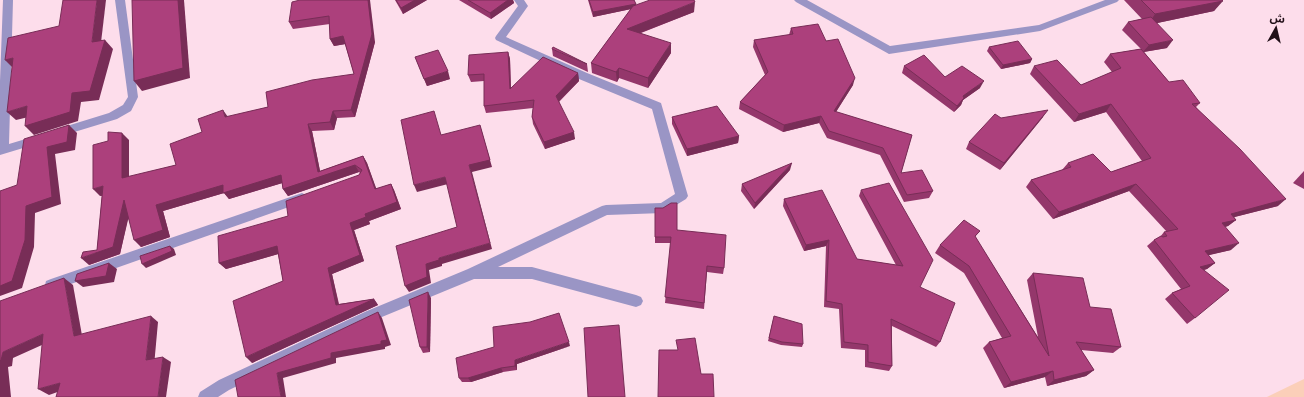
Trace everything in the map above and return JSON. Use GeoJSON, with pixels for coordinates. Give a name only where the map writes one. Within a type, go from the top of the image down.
{"type":"FeatureCollection","features":[{"type":"Feature","properties":{"kind":"street"},"geometry":{"type":"LineString","coordinates":[[8,0],[2,98],[2,151],[113,116],[127,108],[133,97],[120,0]]}},
{"type":"Feature","properties":{"kind":"street"},"geometry":{"type":"LineString","coordinates":[[205,397],[224,385],[372,315],[473,273],[606,210],[663,208],[682,196],[657,106],[583,76],[500,38],[523,6],[519,0]]}},
{"type":"Feature","properties":{"kind":"street"},"geometry":{"type":"LineString","coordinates":[[799,0],[834,18],[889,50],[1040,28],[1114,0]]}},
{"type":"Feature","properties":{"kind":"street"},"geometry":{"type":"LineString","coordinates":[[37,290],[313,194]]}},
{"type":"Feature","properties":{"kind":"street"},"geometry":{"type":"LineString","coordinates":[[473,273],[532,273],[636,301]]}},
{"type":"Feature","properties":{"kind":"shaded area"},"geometry":{"type":"Polygon","coordinates":[[[1304,379],[1304,397],[1267,397],[1304,379]]]}},
{"type":"Feature","properties":{"kind":"building"},"geometry":{"type":"Polygon","coordinates":[[[63,0],[97,0],[92,42],[105,40],[90,91],[72,93],[70,112],[25,126],[27,106],[7,112],[13,58],[5,60],[8,38],[59,26],[63,0]]]}},
{"type":"Feature","properties":{"kind":"building"},"geometry":{"type":"Polygon","coordinates":[[[132,0],[178,0],[183,68],[134,81],[132,0]]]}},
{"type":"Feature","properties":{"kind":"building"},"geometry":{"type":"Polygon","coordinates":[[[300,0],[368,0],[372,34],[351,110],[333,111],[330,122],[308,124],[318,172],[363,156],[375,189],[391,184],[397,202],[365,214],[366,217],[350,223],[360,255],[328,268],[336,305],[374,299],[246,357],[233,301],[283,281],[277,246],[219,263],[218,236],[288,216],[286,201],[359,175],[362,170],[355,165],[283,189],[281,175],[223,193],[223,185],[156,205],[163,230],[134,240],[124,200],[113,247],[81,258],[83,252],[97,250],[103,186],[93,189],[93,145],[108,141],[108,132],[122,133],[122,178],[176,165],[170,144],[202,132],[198,119],[223,110],[225,117],[268,107],[266,92],[312,80],[354,74],[343,36],[330,39],[329,16],[289,22],[292,2],[300,0]]]}},
{"type":"Feature","properties":{"kind":"building"},"geometry":{"type":"Polygon","coordinates":[[[396,0],[415,0],[401,8],[396,0]]]}},
{"type":"Feature","properties":{"kind":"building"},"geometry":{"type":"Polygon","coordinates":[[[468,0],[508,0],[490,13],[468,0]]]}},
{"type":"Feature","properties":{"kind":"building"},"geometry":{"type":"Polygon","coordinates":[[[589,0],[634,0],[636,4],[593,12],[589,0]]]}},
{"type":"Feature","properties":{"kind":"building"},"geometry":{"type":"Polygon","coordinates":[[[650,0],[694,0],[695,2],[627,29],[671,43],[648,78],[619,68],[616,72],[591,63],[633,6],[650,0]]]}},
{"type":"Feature","properties":{"kind":"building"},"geometry":{"type":"Polygon","coordinates":[[[1141,0],[1222,0],[1223,1],[1155,14],[1141,0]]]}},
{"type":"Feature","properties":{"kind":"building"},"geometry":{"type":"Polygon","coordinates":[[[1151,17],[1173,40],[1149,45],[1128,22],[1151,17]]]}},
{"type":"Feature","properties":{"kind":"building"},"geometry":{"type":"Polygon","coordinates":[[[818,24],[826,41],[838,39],[855,78],[834,111],[912,135],[901,173],[922,170],[933,191],[907,195],[883,148],[829,131],[821,116],[784,125],[740,102],[768,72],[754,40],[793,34],[791,28],[818,24]]]}},
{"type":"Feature","properties":{"kind":"building"},"geometry":{"type":"Polygon","coordinates":[[[1018,41],[1032,59],[1003,65],[989,47],[1018,41]]]}},
{"type":"Feature","properties":{"kind":"building"},"geometry":{"type":"Polygon","coordinates":[[[553,47],[587,64],[552,49],[553,47]]]}},
{"type":"Feature","properties":{"kind":"building"},"geometry":{"type":"Polygon","coordinates":[[[1141,49],[1169,82],[1183,80],[1200,103],[1192,104],[1240,149],[1286,199],[1231,214],[1236,220],[1222,223],[1239,243],[1205,251],[1215,263],[1200,267],[1229,290],[1195,318],[1172,293],[1190,286],[1154,240],[1161,236],[1167,236],[1164,232],[1178,229],[1136,184],[1059,212],[1031,180],[1071,167],[1068,163],[1093,154],[1111,172],[1151,158],[1111,104],[1079,114],[1034,66],[1057,60],[1081,85],[1121,68],[1110,54],[1141,49]]]}},
{"type":"Feature","properties":{"kind":"building"},"geometry":{"type":"Polygon","coordinates":[[[438,50],[448,71],[424,79],[415,57],[438,50]]]}},
{"type":"Feature","properties":{"kind":"building"},"geometry":{"type":"Polygon","coordinates":[[[508,52],[510,89],[543,57],[578,73],[556,96],[574,132],[544,142],[532,117],[534,100],[484,106],[484,74],[468,75],[469,55],[508,52]]]}},
{"type":"Feature","properties":{"kind":"building"},"geometry":{"type":"Polygon","coordinates":[[[924,55],[945,77],[962,66],[984,81],[963,96],[964,98],[957,106],[904,66],[924,55]]]}},
{"type":"Feature","properties":{"kind":"building"},"geometry":{"type":"Polygon","coordinates":[[[717,106],[739,136],[687,149],[672,117],[717,106]]]}},
{"type":"Feature","properties":{"kind":"building"},"geometry":{"type":"Polygon","coordinates":[[[1048,110],[1004,163],[969,142],[995,114],[1001,118],[1048,110]]]}},
{"type":"Feature","properties":{"kind":"building"},"geometry":{"type":"Polygon","coordinates":[[[434,111],[441,135],[480,125],[490,160],[469,165],[490,243],[439,258],[439,260],[426,264],[427,277],[405,286],[396,246],[457,227],[445,177],[414,185],[401,120],[434,111]]]}},
{"type":"Feature","properties":{"kind":"building"},"geometry":{"type":"Polygon","coordinates":[[[69,125],[67,142],[47,147],[52,197],[26,206],[25,240],[12,281],[0,286],[0,191],[17,185],[24,139],[69,125]]]}},
{"type":"Feature","properties":{"kind":"building"},"geometry":{"type":"Polygon","coordinates":[[[792,163],[755,203],[742,184],[792,163]]]}},
{"type":"Feature","properties":{"kind":"building"},"geometry":{"type":"Polygon","coordinates":[[[889,183],[933,260],[920,287],[955,303],[940,342],[891,319],[892,366],[868,362],[868,345],[844,342],[842,304],[826,301],[829,240],[806,245],[784,199],[822,190],[857,259],[903,266],[861,190],[889,183]]]}},
{"type":"Feature","properties":{"kind":"building"},"geometry":{"type":"Polygon","coordinates":[[[671,203],[677,203],[677,230],[726,235],[724,268],[707,266],[704,303],[665,297],[671,237],[655,237],[655,208],[663,208],[671,203]]]}},
{"type":"Feature","properties":{"kind":"building"},"geometry":{"type":"Polygon","coordinates":[[[964,220],[980,231],[975,236],[1049,356],[1033,273],[1083,278],[1090,307],[1111,309],[1121,347],[1076,342],[1094,370],[1054,380],[1053,371],[1011,382],[989,342],[1011,336],[969,266],[940,245],[964,220]]]}},
{"type":"Feature","properties":{"kind":"building"},"geometry":{"type":"Polygon","coordinates":[[[170,246],[172,251],[142,264],[140,256],[170,246]]]}},
{"type":"Feature","properties":{"kind":"building"},"geometry":{"type":"Polygon","coordinates":[[[109,263],[106,276],[75,281],[77,274],[109,263]]]}},
{"type":"Feature","properties":{"kind":"building"},"geometry":{"type":"Polygon","coordinates":[[[64,278],[74,336],[151,316],[146,360],[163,357],[158,397],[56,397],[60,383],[38,389],[43,334],[3,352],[0,361],[0,301],[64,278]]]}},
{"type":"Feature","properties":{"kind":"building"},"geometry":{"type":"Polygon","coordinates":[[[428,292],[427,347],[420,347],[409,300],[428,292]]]}},
{"type":"Feature","properties":{"kind":"building"},"geometry":{"type":"Polygon","coordinates":[[[378,312],[387,340],[381,341],[381,344],[331,353],[331,358],[277,373],[281,397],[238,397],[235,380],[378,312]]]}},
{"type":"Feature","properties":{"kind":"building"},"geometry":{"type":"Polygon","coordinates":[[[559,313],[569,342],[515,360],[515,366],[501,368],[468,378],[459,378],[456,358],[494,347],[493,327],[530,322],[559,313]]]}},
{"type":"Feature","properties":{"kind":"building"},"geometry":{"type":"Polygon","coordinates":[[[774,316],[802,324],[803,344],[782,342],[769,338],[774,316]]]}},
{"type":"Feature","properties":{"kind":"building"},"geometry":{"type":"Polygon","coordinates":[[[619,325],[625,397],[588,397],[584,328],[619,325]]]}},
{"type":"Feature","properties":{"kind":"building"},"geometry":{"type":"Polygon","coordinates":[[[695,338],[701,374],[713,374],[714,397],[658,397],[659,350],[678,350],[676,340],[695,338]]]}}]}
